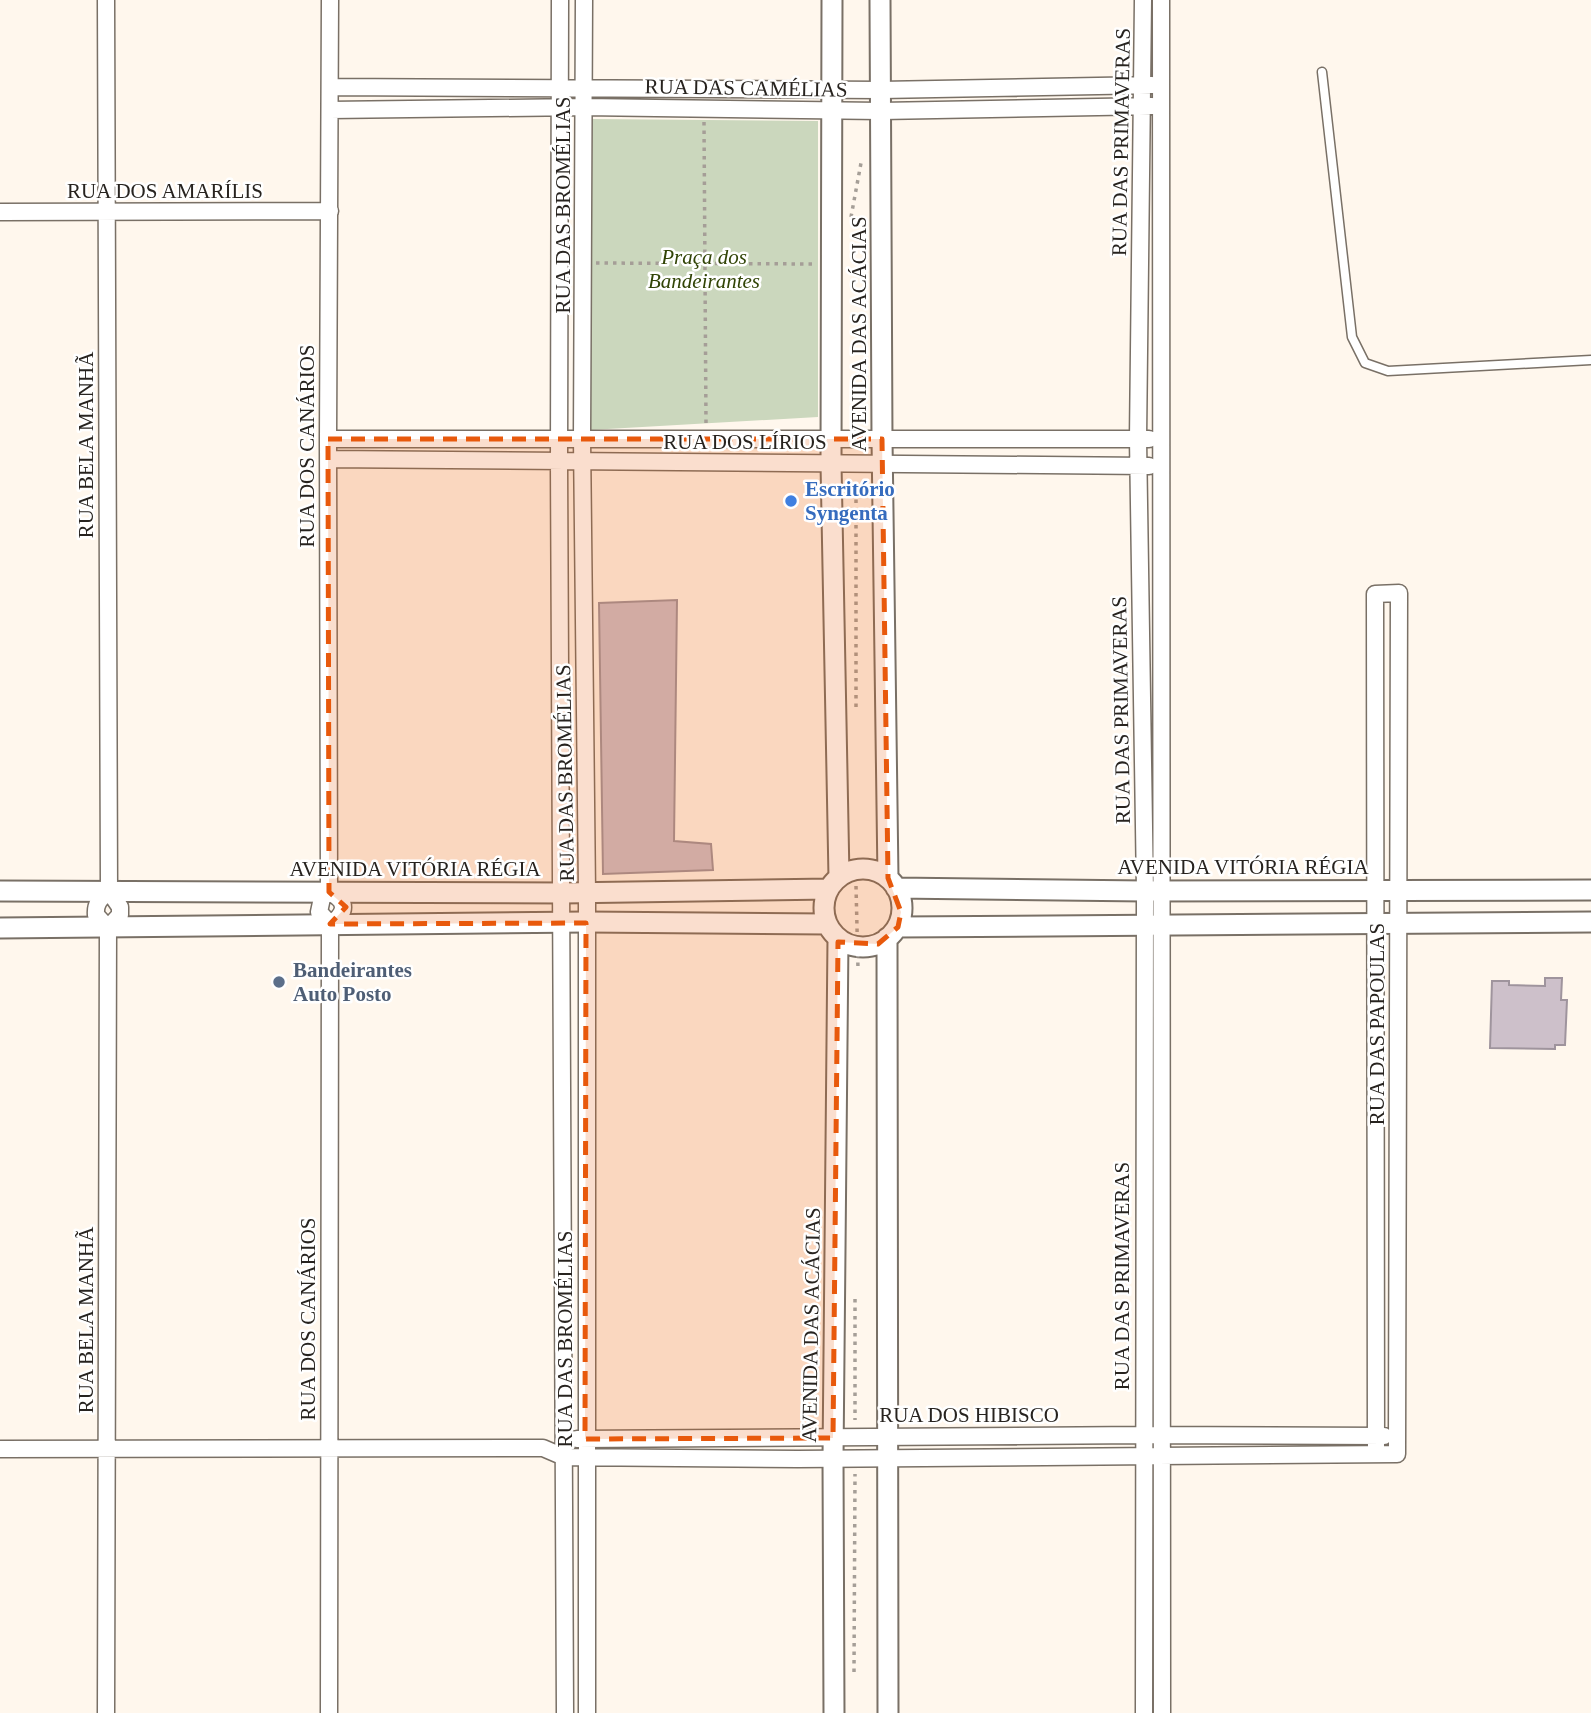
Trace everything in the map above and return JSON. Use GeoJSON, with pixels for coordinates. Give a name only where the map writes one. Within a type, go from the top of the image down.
{"type":"FeatureCollection","features":[{"type":"Feature","properties":{"kind":"street","name":"RUA BELA MANHÃ"},"geometry":{"type":"LineString","coordinates":[[106,0],[109,891],[120,906],[120,915],[108,928],[106,1713]]}},
{"type":"Feature","properties":{"kind":"street","name":"RUA DOS CANÁRIOS"},"geometry":{"type":"LineString","coordinates":[[329,1713],[330,924],[344,911],[344,904],[339,897],[329,892],[330,0]]}},
{"type":"Feature","properties":{"kind":"street","name":"RUA DAS BROMÉLIAS"},"geometry":{"type":"LineString","coordinates":[[560,0],[559,462],[565,1713]]}},
{"type":"Feature","properties":{"kind":"street","name":"RUA DAS BROMÉLIAS"},"geometry":{"type":"LineString","coordinates":[[584,0],[582,462],[587,892],[587,1713]]}},
{"type":"Feature","properties":{"kind":"street","name":"AVENIDA DAS ACÁCIAS"},"geometry":{"type":"LineString","coordinates":[[832,0],[834,883]]}},
{"type":"Feature","properties":{"kind":"street","name":"AVENIDA DAS ACÁCIAS"},"geometry":{"type":"LineString","coordinates":[[880,0],[882,464],[892,883]]}},
{"type":"Feature","properties":{"kind":"street","name":"RUA DAS PRIMAVERAS"},"geometry":{"type":"LineString","coordinates":[[1143,0],[1138,466],[1154,891]]}},
{"type":"Feature","properties":{"kind":"street","name":"RUA DAS PRIMAVERAS"},"geometry":{"type":"LineString","coordinates":[[1161,0],[1162,466],[1154,925],[1162,1713]]}},
{"type":"Feature","properties":{"kind":"street","name":"RUA DAS CAMÉLIAS"},"geometry":{"type":"LineString","coordinates":[[330,87],[881,90],[1161,85]]}},
{"type":"Feature","properties":{"kind":"street","name":"RUA DAS CAMÉLIAS"},"geometry":{"type":"LineString","coordinates":[[330,110],[584,107],[881,111],[1161,106]]}},
{"type":"Feature","properties":{"kind":"street","name":"RUA DOS AMARÍLIS"},"geometry":{"type":"LineString","coordinates":[[0,212],[330,211]]}},
{"type":"Feature","properties":{"kind":"street","name":"RUA DOS LÍRIOS"},"geometry":{"type":"LineString","coordinates":[[328,439],[1162,439]]}},
{"type":"Feature","properties":{"kind":"street","name":"RUA DOS LÍRIOS"},"geometry":{"type":"LineString","coordinates":[[328,459],[1162,466]]}},
{"type":"Feature","properties":{"kind":"street","name":"RUA DAS PAPOULAS"},"geometry":{"type":"LineString","coordinates":[[1376,1454],[1376,594],[1399,593],[1397,1454]]}},
{"type":"Feature","properties":{"kind":"street"},"geometry":{"type":"LineString","coordinates":[[888,1713],[886,1436],[892,933],[901,912],[900,900],[892,883],[877,872],[856,869],[834,883],[825,900],[824,912],[832,931],[847,944],[858,947],[868,947],[892,933],[1154,925],[1591,922]]}},
{"type":"Feature","properties":{"kind":"street","name":"AVENIDA VITÓRIA RÉGIA"},"geometry":{"type":"LineString","coordinates":[[0,891],[563,893],[834,883]]}},
{"type":"Feature","properties":{"kind":"street","name":"AVENIDA VITÓRIA RÉGIA"},"geometry":{"type":"LineString","coordinates":[[892,883],[1154,891],[1591,890]]}},
{"type":"Feature","properties":{"kind":"street"},"geometry":{"type":"LineString","coordinates":[[0,928],[586,922],[832,931]]}},
{"type":"Feature","properties":{"kind":"street","name":"RUA DAS PRIMAVERAS"},"geometry":{"type":"LineString","coordinates":[[1144,1713],[1143,1435],[1154,925]]}},
{"type":"Feature","properties":{"kind":"street","name":"AVENIDA DAS ACÁCIAS"},"geometry":{"type":"LineString","coordinates":[[832,931],[834,1713]]}},
{"type":"Feature","properties":{"kind":"street","name":"RUA DOS HIBISCO"},"geometry":{"type":"LineString","coordinates":[[0,1449],[543,1448],[564,1439],[886,1436],[1397,1436]]}},
{"type":"Feature","properties":{"kind":"street","name":"RUA DOS HIBISCO"},"geometry":{"type":"LineString","coordinates":[[543,1448],[564,1457],[887,1458],[1397,1454]]}},
{"type":"Feature","properties":{"kind":"lane"},"geometry":{"type":"LineString","coordinates":[[1322,72],[1352,337],[1366,363],[1388,371],[1591,360]]}},
{"type":"Feature","properties":{"kind":"path"},"geometry":{"type":"LineString","coordinates":[[704,109],[706,439]]}},
{"type":"Feature","properties":{"kind":"path"},"geometry":{"type":"LineString","coordinates":[[584,263],[833,264]]}},
{"type":"Feature","properties":{"kind":"highlighted area"},"geometry":{"type":"Polygon","coordinates":[[[328,439],[882,439],[888,878],[901,912],[898,927],[878,944],[838,942],[833,1438],[585,1439],[586,923],[330,924],[346,907],[329,892],[328,439]]]}},
{"type":"Feature","properties":{"kind":"green space","name":"Praça dos Bandeirantes"},"geometry":{"type":"Polygon","coordinates":[[[591,119],[818,121],[818,417],[590,430],[591,119]]]}},
{"type":"Feature","properties":{"kind":"building"},"geometry":{"type":"Polygon","coordinates":[[[677,600],[674,841],[711,844],[713,870],[603,874],[599,603],[677,600]]]}},
{"type":"Feature","properties":{"kind":"building"},"geometry":{"type":"Polygon","coordinates":[[[1545,978],[1562,978],[1561,1000],[1567,1000],[1565,1045],[1555,1045],[1555,1049],[1490,1048],[1492,981],[1509,981],[1509,985],[1545,986],[1545,978]]]}},
{"type":"Feature","properties":{"kind":"place","name":"Escritório Syngenta"},"geometry":{"type":"Point","coordinates":[791,501]}},
{"type":"Feature","properties":{"kind":"place","name":"Bandeirantes Auto Posto"},"geometry":{"type":"Point","coordinates":[279,982]}}]}
